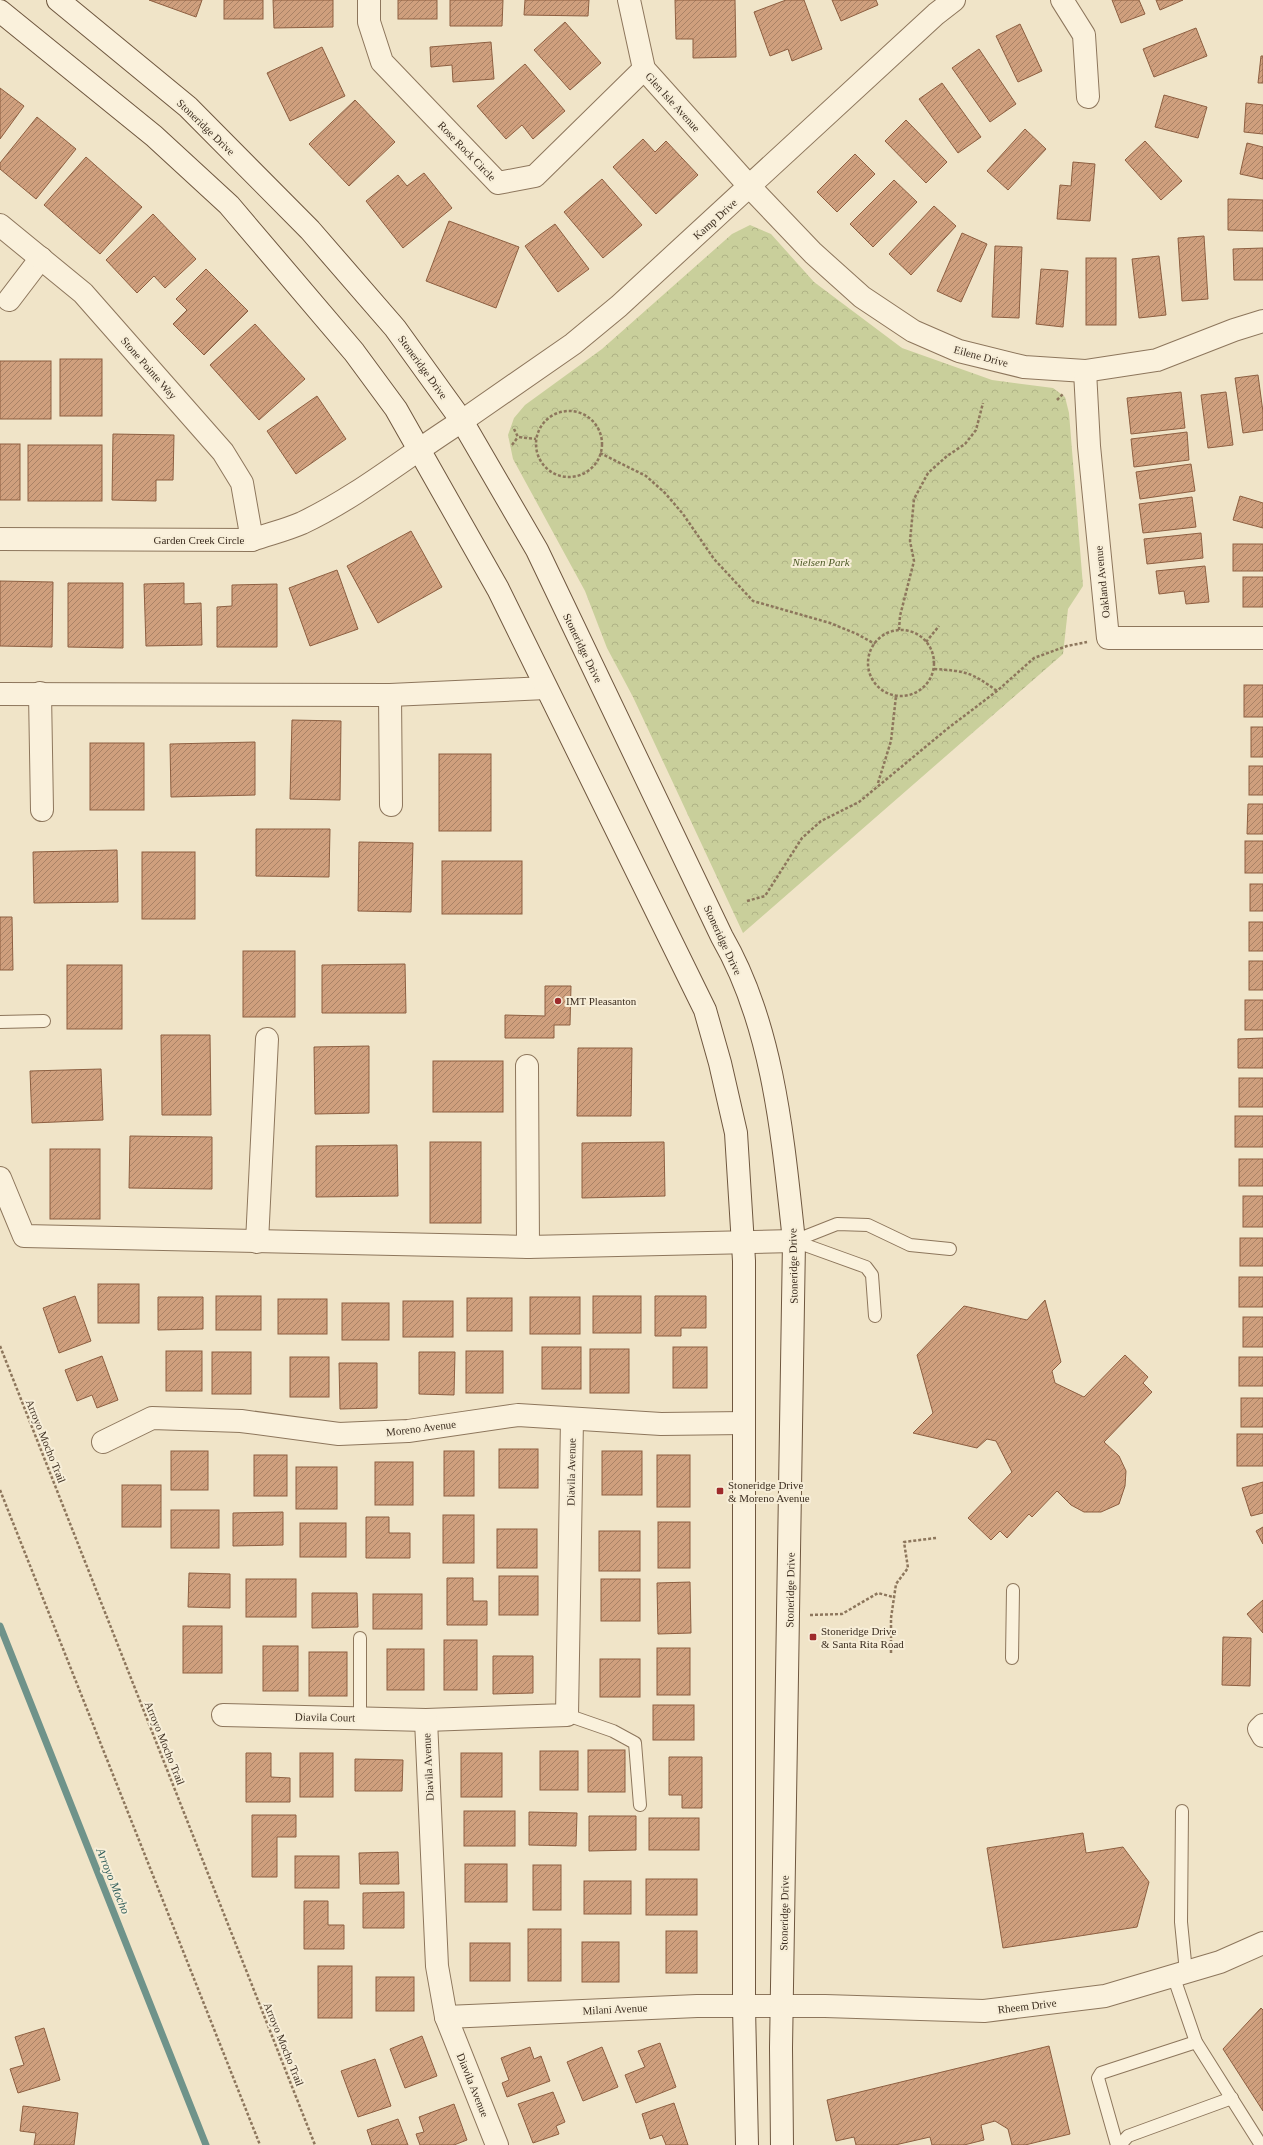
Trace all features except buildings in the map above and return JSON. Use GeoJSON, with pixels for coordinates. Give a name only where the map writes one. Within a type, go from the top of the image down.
{"type":"FeatureCollection","features":[{"type":"Feature","properties":{"kind":"street","name":"Stoneridge Drive"},"geometry":{"type":"LineString","coordinates":[[58,0],[188,107],[310,230],[395,328],[462,421],[537,550],[733,956],[763,1037],[783,1140],[794,1241],[782,2145]]}},
{"type":"Feature","properties":{"kind":"street","name":"Rose Rock Circle"},"geometry":{"type":"LineString","coordinates":[[369,0],[369,22],[382,62],[498,183],[535,176],[644,69]]}},
{"type":"Feature","properties":{"kind":"street","name":"Glen Isle Avenue"},"geometry":{"type":"LineString","coordinates":[[629,0],[644,69],[750,187]]}},
{"type":"Feature","properties":{"kind":"street","name":"Kamp Drive"},"geometry":{"type":"LineString","coordinates":[[462,421],[573,344],[620,306],[936,14],[954,0]]}},
{"type":"Feature","properties":{"kind":"street"},"geometry":{"type":"LineString","coordinates":[[1062,0],[1084,35],[1088,96]]}},
{"type":"Feature","properties":{"kind":"street"},"geometry":{"type":"LineString","coordinates":[[0,11],[154,136],[229,205],[354,352],[396,409],[498,588],[705,1010],[720,1063],[736,1132],[743,1242],[744,2007],[747,2145]]}},
{"type":"Feature","properties":{"kind":"street","name":"Eilene Drive"},"geometry":{"type":"LineString","coordinates":[[750,187],[813,253],[862,297],[913,331],[958,351],[1024,367],[1086,371],[1157,360],[1234,330],[1263,321]]}},
{"type":"Feature","properties":{"kind":"street","name":"Stone Pointe Way"},"geometry":{"type":"LineString","coordinates":[[0,225],[83,292],[223,452],[242,483],[252,540]]}},
{"type":"Feature","properties":{"kind":"street"},"geometry":{"type":"LineString","coordinates":[[9,300],[41,258]]}},
{"type":"Feature","properties":{"kind":"street","name":"Oakland Avenue"},"geometry":{"type":"LineString","coordinates":[[1086,371],[1089,446],[1108,638]]}},
{"type":"Feature","properties":{"kind":"street","name":"Garden Creek Circle"},"geometry":{"type":"LineString","coordinates":[[0,539],[252,540],[301,523],[337,504],[380,478],[419,448],[462,421]]}},
{"type":"Feature","properties":{"kind":"street"},"geometry":{"type":"LineString","coordinates":[[1108,638],[1263,638]]}},
{"type":"Feature","properties":{"kind":"street"},"geometry":{"type":"LineString","coordinates":[[0,694],[390,695],[546,688]]}},
{"type":"Feature","properties":{"kind":"street"},"geometry":{"type":"LineString","coordinates":[[40,693],[42,810]]}},
{"type":"Feature","properties":{"kind":"street"},"geometry":{"type":"LineString","coordinates":[[390,695],[391,805]]}},
{"type":"Feature","properties":{"kind":"street"},"geometry":{"type":"LineString","coordinates":[[257,1242],[267,1039]]}},
{"type":"Feature","properties":{"kind":"street"},"geometry":{"type":"LineString","coordinates":[[528,1066],[528,1247]]}},
{"type":"Feature","properties":{"kind":"street"},"geometry":{"type":"LineString","coordinates":[[0,1178],[24,1236],[528,1247],[794,1241]]}},
{"type":"Feature","properties":{"kind":"street","name":"Moreno Avenue"},"geometry":{"type":"LineString","coordinates":[[103,1442],[152,1418],[241,1421],[339,1434],[408,1431],[518,1415],[661,1424],[744,1423]]}},
{"type":"Feature","properties":{"kind":"street","name":"Diavila Avenue"},"geometry":{"type":"LineString","coordinates":[[497,2145],[446,2017],[437,1966],[426,1720],[567,1715],[572,1419]]}},
{"type":"Feature","properties":{"kind":"street","name":"Diavila Court"},"geometry":{"type":"LineString","coordinates":[[223,1715],[426,1720]]}},
{"type":"Feature","properties":{"kind":"street","name":"Rheem Drive"},"geometry":{"type":"LineString","coordinates":[[783,2006],[984,2011],[1106,1996],[1220,1962],[1263,1943]]}},
{"type":"Feature","properties":{"kind":"street","name":"Milani Avenue"},"geometry":{"type":"LineString","coordinates":[[446,2017],[697,2006],[783,2006]]}},
{"type":"Feature","properties":{"kind":"lane"},"geometry":{"type":"LineString","coordinates":[[0,1022],[44,1021]]}},
{"type":"Feature","properties":{"kind":"lane"},"geometry":{"type":"LineString","coordinates":[[794,1241],[837,1224],[868,1225],[910,1245],[950,1249]]}},
{"type":"Feature","properties":{"kind":"lane"},"geometry":{"type":"LineString","coordinates":[[794,1241],[866,1267],[872,1275],[875,1316]]}},
{"type":"Feature","properties":{"kind":"lane"},"geometry":{"type":"LineString","coordinates":[[1012,1658],[1013,1590]]}},
{"type":"Feature","properties":{"kind":"lane"},"geometry":{"type":"LineString","coordinates":[[360,1638],[360,1718]]}},
{"type":"Feature","properties":{"kind":"lane"},"geometry":{"type":"LineString","coordinates":[[567,1715],[613,1731],[635,1743],[640,1805]]}},
{"type":"Feature","properties":{"kind":"lane"},"geometry":{"type":"LineString","coordinates":[[1182,1811],[1182,1922],[1180,1974],[1196,2042],[1260,2145]]}},
{"type":"Feature","properties":{"kind":"lane"},"geometry":{"type":"LineString","coordinates":[[1117,2145],[1098,2078],[1102,2073],[1196,2042]]}},
{"type":"Feature","properties":{"kind":"lane"},"geometry":{"type":"LineString","coordinates":[[1120,2145],[1128,2136],[1232,2098]]}},
{"type":"Feature","properties":{"kind":"path"},"geometry":{"type":"LineString","coordinates":[[899,630],[900,616],[914,561],[910,541],[914,500],[928,473],[947,456],[965,444],[976,430],[983,403]]}},
{"type":"Feature","properties":{"kind":"path"},"geometry":{"type":"LineString","coordinates":[[567,411],[578,412],[595,424],[600,433],[600,453],[596,462],[589,470],[570,477],[560,475],[551,472],[544,465],[536,448],[536,439],[540,428],[547,419],[556,413],[567,411]]}},
{"type":"Feature","properties":{"kind":"path"},"geometry":{"type":"LineString","coordinates":[[514,429],[518,437]]}},
{"type":"Feature","properties":{"kind":"path"},"geometry":{"type":"LineString","coordinates":[[518,437],[536,439]]}},
{"type":"Feature","properties":{"kind":"path"},"geometry":{"type":"LineString","coordinates":[[512,445],[518,437]]}},
{"type":"Feature","properties":{"kind":"path"},"geometry":{"type":"LineString","coordinates":[[600,453],[646,476],[665,493],[683,514],[714,559],[753,601],[830,623],[857,634],[875,644]]}},
{"type":"Feature","properties":{"kind":"path"},"geometry":{"type":"LineString","coordinates":[[926,642],[939,626]]}},
{"type":"Feature","properties":{"kind":"path"},"geometry":{"type":"LineString","coordinates":[[899,630],[918,635],[926,642],[931,650],[934,669],[925,687],[916,693],[906,696],[896,696],[886,693],[877,686],[871,676],[869,665],[870,654],[875,644],[886,635],[899,630]]}},
{"type":"Feature","properties":{"kind":"path"},"geometry":{"type":"LineString","coordinates":[[747,901],[765,896],[802,838],[821,821],[859,802],[878,784],[901,768],[946,729],[997,691],[1034,658],[1067,646],[1108,638]]}},
{"type":"Feature","properties":{"kind":"path"},"geometry":{"type":"LineString","coordinates":[[934,669],[961,671],[977,676],[997,691]]}},
{"type":"Feature","properties":{"kind":"path"},"geometry":{"type":"LineString","coordinates":[[878,784],[891,741],[896,696]]}},
{"type":"Feature","properties":{"kind":"path","name":"Arroyo Mocho Trail"},"geometry":{"type":"LineString","coordinates":[[0,1346],[315,2145]]}},
{"type":"Feature","properties":{"kind":"path"},"geometry":{"type":"LineString","coordinates":[[0,1490],[260,2145]]}},
{"type":"Feature","properties":{"kind":"path"},"geometry":{"type":"LineString","coordinates":[[891,1653],[893,1597],[896,1584],[908,1568],[904,1542],[936,1538]]}},
{"type":"Feature","properties":{"kind":"path"},"geometry":{"type":"LineString","coordinates":[[789,1616],[842,1614],[878,1593],[893,1597]]}},
{"type":"Feature","properties":{"kind":"green space","name":"Nielsen Park"},"geometry":{"type":"Polygon","coordinates":[[[750,225],[771,234],[814,282],[902,348],[992,380],[1053,388],[1065,397],[1069,413],[1083,586],[1068,609],[1063,654],[743,933],[633,697],[607,648],[585,591],[513,459],[508,435],[514,418],[525,405],[602,349],[732,234],[750,225]]]}},
{"type":"Feature","properties":{"kind":"waterway","name":"Arroyo Mocho"},"geometry":{"type":"LineString","coordinates":[[0,1626],[206,2145]]}},
{"type":"Feature","properties":{"kind":"place","name":"IMT Pleasanton"},"geometry":{"type":"Point","coordinates":[558,1001]}},
{"type":"Feature","properties":{"kind":"place","name":"Stoneridge Drive & Moreno Avenue"},"geometry":{"type":"Point","coordinates":[720,1491]}},
{"type":"Feature","properties":{"kind":"place","name":"Stoneridge Drive & Santa Rita Road"},"geometry":{"type":"Point","coordinates":[813,1637]}}]}
